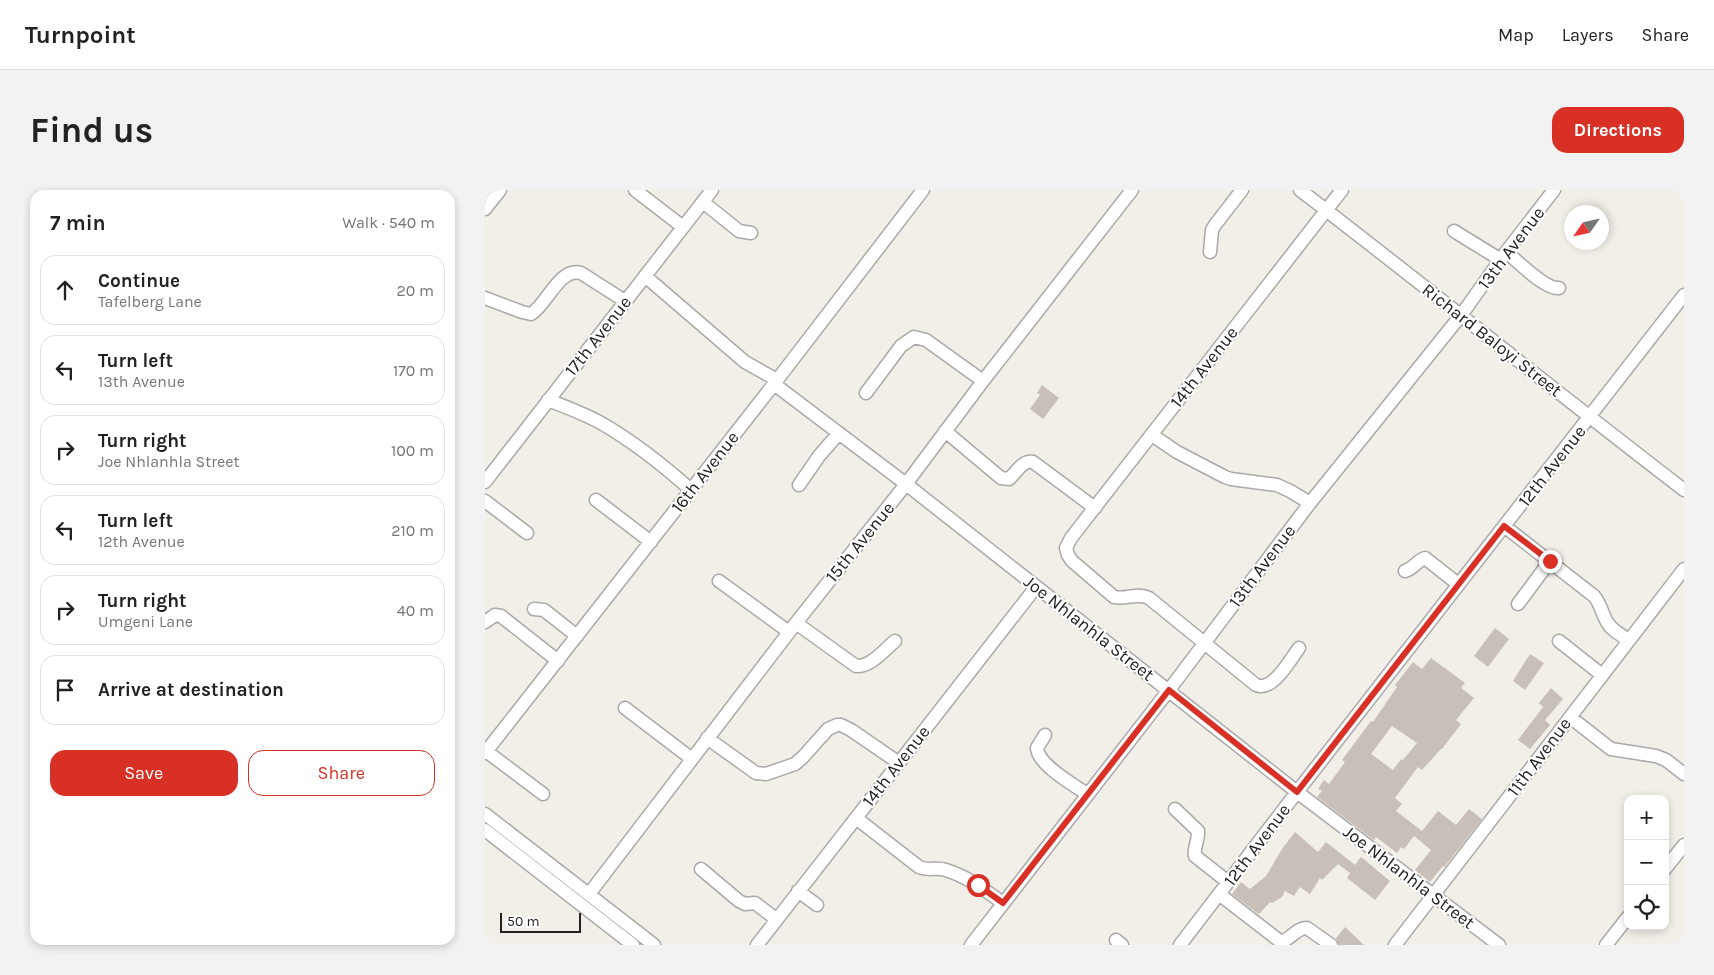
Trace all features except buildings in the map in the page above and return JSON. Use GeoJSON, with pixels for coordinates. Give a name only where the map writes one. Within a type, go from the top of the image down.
{"type":"FeatureCollection","features":[{"type":"Feature","properties":{"kind":"street"},"geometry":{"type":"LineString","coordinates":[[485,209],[500,190]]}},
{"type":"Feature","properties":{"kind":"street"},"geometry":{"type":"LineString","coordinates":[[635,190],[683,227]]}},
{"type":"Feature","properties":{"kind":"street","name":"17th Avenue"},"geometry":{"type":"LineString","coordinates":[[485,482],[712,190]]}},
{"type":"Feature","properties":{"kind":"street","name":"16th Avenue"},"geometry":{"type":"LineString","coordinates":[[486,752],[776,382],[923,190]]}},
{"type":"Feature","properties":{"kind":"street","name":"15th Avenue"},"geometry":{"type":"LineString","coordinates":[[589,894],[792,627],[906,484],[983,381],[1132,190]]}},
{"type":"Feature","properties":{"kind":"street"},"geometry":{"type":"LineString","coordinates":[[1210,252],[1212,230],[1242,190]]}},
{"type":"Feature","properties":{"kind":"street","name":"Richard Baloyi Street"},"geometry":{"type":"LineString","coordinates":[[1300,190],[1462,314],[1684,490]]}},
{"type":"Feature","properties":{"kind":"street","name":"14th Avenue"},"geometry":{"type":"LineString","coordinates":[[1203,642],[1144,595],[1122,598],[1113,595],[1070,558],[1067,552],[1068,544],[1341,190]]}},
{"type":"Feature","properties":{"kind":"street","name":"13th Avenue"},"geometry":{"type":"LineString","coordinates":[[971,945],[1169,690],[1203,642],[1310,503],[1462,314],[1554,190]]}},
{"type":"Feature","properties":{"kind":"street"},"geometry":{"type":"LineString","coordinates":[[703,202],[739,232],[751,233]]}},
{"type":"Feature","properties":{"kind":"street"},"geometry":{"type":"LineString","coordinates":[[1454,231],[1504,256],[1546,285],[1554,289],[1559,288]]}},
{"type":"Feature","properties":{"kind":"street"},"geometry":{"type":"LineString","coordinates":[[485,298],[531,314],[541,305],[563,277],[575,272],[581,273],[625,302]]}},
{"type":"Feature","properties":{"kind":"street","name":"Joe Nhlanhla Street"},"geometry":{"type":"LineString","coordinates":[[645,276],[745,362],[776,382],[1297,792],[1499,945]]}},
{"type":"Feature","properties":{"kind":"street","name":"12th Avenue"},"geometry":{"type":"LineString","coordinates":[[1180,945],[1458,584],[1684,295]]}},
{"type":"Feature","properties":{"kind":"street"},"geometry":{"type":"LineString","coordinates":[[866,393],[901,346],[914,337],[926,340],[983,381]]}},
{"type":"Feature","properties":{"kind":"street"},"geometry":{"type":"LineString","coordinates":[[548,400],[595,420],[619,434],[657,461],[691,490]]}},
{"type":"Feature","properties":{"kind":"street"},"geometry":{"type":"LineString","coordinates":[[945,431],[1001,478],[1009,479],[1023,463],[1033,462],[1095,508]]}},
{"type":"Feature","properties":{"kind":"street"},"geometry":{"type":"LineString","coordinates":[[799,485],[819,456],[839,433]]}},
{"type":"Feature","properties":{"kind":"street"},"geometry":{"type":"LineString","coordinates":[[1152,435],[1177,452],[1225,477],[1282,487],[1310,503]]}},
{"type":"Feature","properties":{"kind":"street"},"geometry":{"type":"LineString","coordinates":[[595,500],[651,542]]}},
{"type":"Feature","properties":{"kind":"street"},"geometry":{"type":"LineString","coordinates":[[485,501],[527,533]]}},
{"type":"Feature","properties":{"kind":"street"},"geometry":{"type":"LineString","coordinates":[[1504,526],[1594,596],[1600,604],[1605,619],[1611,628],[1629,640]]}},
{"type":"Feature","properties":{"kind":"street"},"geometry":{"type":"LineString","coordinates":[[1405,571],[1412,569],[1425,558],[1458,584]]}},
{"type":"Feature","properties":{"kind":"street"},"geometry":{"type":"LineString","coordinates":[[1518,604],[1550,561]]}},
{"type":"Feature","properties":{"kind":"street","name":"11th Avenue"},"geometry":{"type":"LineString","coordinates":[[1395,945],[1684,569]]}},
{"type":"Feature","properties":{"kind":"street"},"geometry":{"type":"LineString","coordinates":[[719,581],[856,666],[862,667],[868,664],[895,641]]}},
{"type":"Feature","properties":{"kind":"street","name":"14th Avenue"},"geometry":{"type":"LineString","coordinates":[[757,945],[1036,587]]}},
{"type":"Feature","properties":{"kind":"street"},"geometry":{"type":"LineString","coordinates":[[534,608],[544,610],[577,636]]}},
{"type":"Feature","properties":{"kind":"street"},"geometry":{"type":"LineString","coordinates":[[485,622],[495,615],[501,616],[558,661]]}},
{"type":"Feature","properties":{"kind":"street"},"geometry":{"type":"LineString","coordinates":[[1559,641],[1602,675]]}},
{"type":"Feature","properties":{"kind":"street"},"geometry":{"type":"LineString","coordinates":[[1203,642],[1261,687],[1274,681],[1299,648]]}},
{"type":"Feature","properties":{"kind":"street"},"geometry":{"type":"LineString","coordinates":[[625,708],[692,759]]}},
{"type":"Feature","properties":{"kind":"street"},"geometry":{"type":"LineString","coordinates":[[1570,717],[1611,749],[1656,756],[1665,760],[1684,774]]}},
{"type":"Feature","properties":{"kind":"street"},"geometry":{"type":"LineString","coordinates":[[707,738],[756,773],[766,774],[795,764],[828,729],[841,725],[899,763]]}},
{"type":"Feature","properties":{"kind":"street"},"geometry":{"type":"LineString","coordinates":[[1045,735],[1037,748],[1039,756],[1047,766],[1087,794]]}},
{"type":"Feature","properties":{"kind":"street"},"geometry":{"type":"LineString","coordinates":[[486,752],[543,794]]}},
{"type":"Feature","properties":{"kind":"street"},"geometry":{"type":"LineString","coordinates":[[1175,809],[1199,831],[1195,856],[1228,882]]}},
{"type":"Feature","properties":{"kind":"street"},"geometry":{"type":"LineString","coordinates":[[485,814],[654,945]]}},
{"type":"Feature","properties":{"kind":"street"},"geometry":{"type":"LineString","coordinates":[[855,818],[919,867],[925,870],[946,870],[978,885],[1003,903]]}},
{"type":"Feature","properties":{"kind":"street"},"geometry":{"type":"LineString","coordinates":[[485,830],[633,945]]}},
{"type":"Feature","properties":{"kind":"street"},"geometry":{"type":"LineString","coordinates":[[1669,864],[1684,845]]}},
{"type":"Feature","properties":{"kind":"street"},"geometry":{"type":"LineString","coordinates":[[701,869],[739,901],[745,904],[755,903],[776,919]]}},
{"type":"Feature","properties":{"kind":"street"},"geometry":{"type":"LineString","coordinates":[[798,891],[817,905]]}},
{"type":"Feature","properties":{"kind":"street"},"geometry":{"type":"LineString","coordinates":[[1219,894],[1281,942],[1304,927],[1312,930],[1331,945]]}},
{"type":"Feature","properties":{"kind":"street"},"geometry":{"type":"LineString","coordinates":[[1606,945],[1624,922]]}},
{"type":"Feature","properties":{"kind":"route"},"geometry":{"type":"LineString","coordinates":[[978,885],[1003,903],[1169,690],[1297,792],[1504,526],[1550,561]]}}]}
